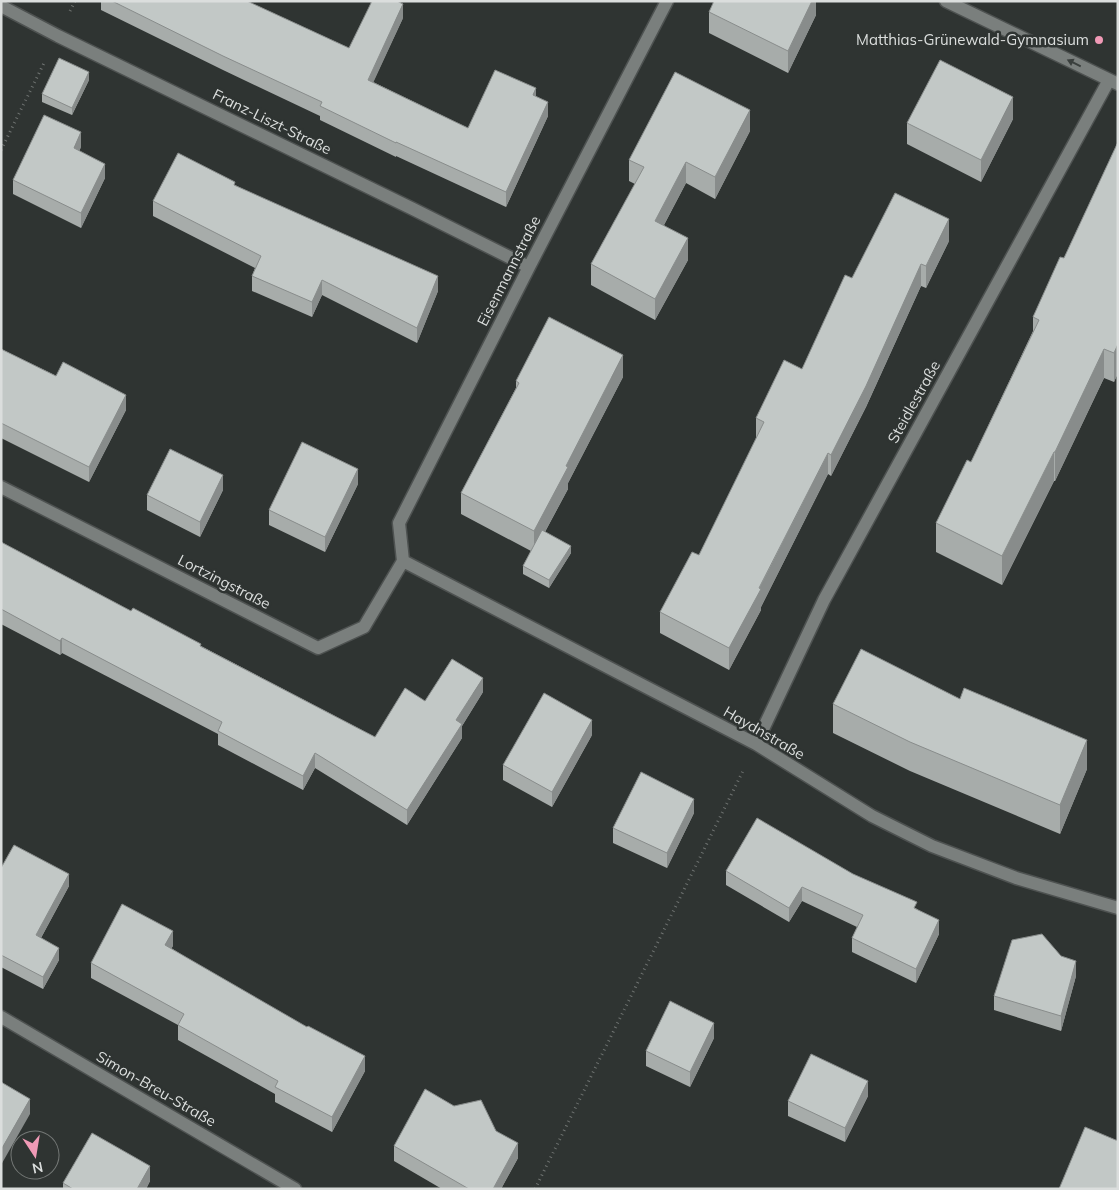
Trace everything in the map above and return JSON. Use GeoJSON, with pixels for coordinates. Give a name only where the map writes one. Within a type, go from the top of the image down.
{"type":"FeatureCollection","features":[{"type":"Feature","properties":{"kind":"street","name":"Eisenmannstraße"},"geometry":{"type":"LineString","coordinates":[[403,561],[399,523],[667,1]]}},
{"type":"Feature","properties":{"kind":"street"},"geometry":{"type":"LineString","coordinates":[[946,1],[1113,82]]}},
{"type":"Feature","properties":{"kind":"street","name":"Franz-Liszt-Straße"},"geometry":{"type":"LineString","coordinates":[[1,6],[58,36],[404,204],[529,267]]}},
{"type":"Feature","properties":{"kind":"street","name":"Steidlestraße"},"geometry":{"type":"LineString","coordinates":[[756,744],[824,600],[1113,82]]}},
{"type":"Feature","properties":{"kind":"street","name":"Lortzingstraße"},"geometry":{"type":"LineString","coordinates":[[1,487],[318,648],[364,627],[403,561]]}},
{"type":"Feature","properties":{"kind":"street","name":"Haydnstraße"},"geometry":{"type":"LineString","coordinates":[[403,561],[756,744],[872,816],[932,846],[1016,878],[1118,908]]}},
{"type":"Feature","properties":{"kind":"street","name":"Simon-Breu-Straße"},"geometry":{"type":"LineString","coordinates":[[1,1017],[294,1189]]}},
{"type":"Feature","properties":{"kind":"path"},"geometry":{"type":"LineString","coordinates":[[1,150],[42,69]]}},
{"type":"Feature","properties":{"kind":"path"},"geometry":{"type":"LineString","coordinates":[[535,1189],[756,744]]}},
{"type":"Feature","properties":{"kind":"building"},"geometry":{"type":"Polygon","coordinates":[[[112,1],[247,1],[349,48],[372,1],[397,1],[403,4],[368,80],[468,128],[495,70],[536,88],[533,95],[548,102],[506,192],[396,143],[320,106],[322,102],[112,1]]]}},
{"type":"Feature","properties":{"kind":"building"},"geometry":{"type":"Polygon","coordinates":[[[714,1],[812,1],[788,51],[709,12],[714,1]]]}},
{"type":"Feature","properties":{"kind":"building"},"geometry":{"type":"Polygon","coordinates":[[[59,58],[89,72],[72,108],[42,94],[59,58]]]}},
{"type":"Feature","properties":{"kind":"building"},"geometry":{"type":"Polygon","coordinates":[[[940,60],[1013,97],[981,160],[907,123],[940,60]]]}},
{"type":"Feature","properties":{"kind":"building"},"geometry":{"type":"Polygon","coordinates":[[[675,72],[750,110],[715,177],[686,162],[655,221],[688,238],[655,299],[591,264],[644,167],[629,160],[675,72]]]}},
{"type":"Feature","properties":{"kind":"building"},"geometry":{"type":"Polygon","coordinates":[[[44,115],[81,132],[74,148],[105,164],[81,213],[13,180],[44,115]]]}},
{"type":"Feature","properties":{"kind":"building"},"geometry":{"type":"Polygon","coordinates":[[[1118,142],[1118,344],[1114,353],[1104,349],[1055,452],[1002,556],[936,523],[967,460],[971,462],[1039,320],[1033,317],[1060,257],[1064,258],[1118,142]]]}},
{"type":"Feature","properties":{"kind":"building"},"geometry":{"type":"Polygon","coordinates":[[[178,153],[235,182],[234,185],[438,276],[417,328],[322,280],[312,302],[252,276],[261,256],[153,201],[178,153]]]}},
{"type":"Feature","properties":{"kind":"building"},"geometry":{"type":"Polygon","coordinates":[[[895,193],[949,219],[926,266],[921,264],[866,386],[831,455],[828,453],[759,588],[761,589],[729,648],[660,612],[692,552],[699,555],[764,422],[756,418],[784,360],[802,369],[845,275],[852,278],[895,193]]]}},
{"type":"Feature","properties":{"kind":"building"},"geometry":{"type":"Polygon","coordinates":[[[549,317],[623,355],[534,531],[461,493],[519,383],[516,381],[549,317]]]}},
{"type":"Feature","properties":{"kind":"building"},"geometry":{"type":"Polygon","coordinates":[[[1,349],[56,376],[63,362],[126,395],[89,467],[1,423],[1,349]]]}},
{"type":"Feature","properties":{"kind":"building"},"geometry":{"type":"Polygon","coordinates":[[[302,442],[358,469],[325,537],[269,510],[302,442]]]}},
{"type":"Feature","properties":{"kind":"building"},"geometry":{"type":"Polygon","coordinates":[[[170,449],[223,475],[200,522],[147,495],[170,449]]]}},
{"type":"Feature","properties":{"kind":"building"},"geometry":{"type":"Polygon","coordinates":[[[542,530],[571,546],[549,580],[523,566],[542,530]]]}},
{"type":"Feature","properties":{"kind":"building"},"geometry":{"type":"Polygon","coordinates":[[[1,542],[131,611],[133,608],[201,644],[200,646],[375,737],[405,688],[425,701],[452,659],[483,678],[456,720],[462,724],[407,810],[315,753],[303,776],[218,731],[222,722],[62,638],[60,641],[1,609],[1,542]]]}},
{"type":"Feature","properties":{"kind":"building"},"geometry":{"type":"Polygon","coordinates":[[[861,649],[960,699],[964,688],[1087,740],[1060,805],[910,742],[833,704],[861,649]]]}},
{"type":"Feature","properties":{"kind":"building"},"geometry":{"type":"Polygon","coordinates":[[[544,693],[592,720],[552,792],[503,765],[544,693]]]}},
{"type":"Feature","properties":{"kind":"building"},"geometry":{"type":"Polygon","coordinates":[[[641,772],[694,799],[667,853],[613,828],[641,772]]]}},
{"type":"Feature","properties":{"kind":"building"},"geometry":{"type":"Polygon","coordinates":[[[757,818],[853,874],[917,902],[914,908],[939,920],[916,969],[852,938],[863,915],[802,887],[789,908],[726,871],[757,818]]]}},
{"type":"Feature","properties":{"kind":"building"},"geometry":{"type":"Polygon","coordinates":[[[14,845],[69,874],[36,935],[59,948],[43,977],[1,955],[1,868],[14,845]]]}},
{"type":"Feature","properties":{"kind":"building"},"geometry":{"type":"Polygon","coordinates":[[[122,904],[173,931],[165,945],[307,1027],[365,1056],[332,1117],[275,1087],[278,1081],[178,1025],[184,1014],[91,963],[122,904]]]}},
{"type":"Feature","properties":{"kind":"building"},"geometry":{"type":"Polygon","coordinates":[[[1042,934],[1061,956],[1076,961],[1061,1016],[994,996],[1012,940],[1042,934]]]}},
{"type":"Feature","properties":{"kind":"building"},"geometry":{"type":"Polygon","coordinates":[[[670,1001],[714,1023],[690,1072],[646,1051],[670,1001]]]}},
{"type":"Feature","properties":{"kind":"building"},"geometry":{"type":"Polygon","coordinates":[[[811,1054],[868,1081],[845,1128],[788,1101],[811,1054]]]}},
{"type":"Feature","properties":{"kind":"building"},"geometry":{"type":"Polygon","coordinates":[[[1,1082],[30,1099],[12,1130],[10,1130],[10,1134],[1,1150],[1,1082]]]}},
{"type":"Feature","properties":{"kind":"building"},"geometry":{"type":"Polygon","coordinates":[[[425,1089],[454,1106],[481,1100],[496,1131],[518,1143],[493,1189],[469,1189],[394,1146],[425,1089]]]}},
{"type":"Feature","properties":{"kind":"building"},"geometry":{"type":"Polygon","coordinates":[[[1085,1127],[1118,1141],[1118,1189],[1059,1189],[1085,1127]]]}},
{"type":"Feature","properties":{"kind":"building"},"geometry":{"type":"Polygon","coordinates":[[[92,1133],[150,1166],[137,1189],[73,1189],[63,1183],[92,1133]]]}},
{"type":"Feature","properties":{"kind":"place","name":"Matthias-Grünewald-Gymnasium"},"geometry":{"type":"Point","coordinates":[1099,40]}}]}
